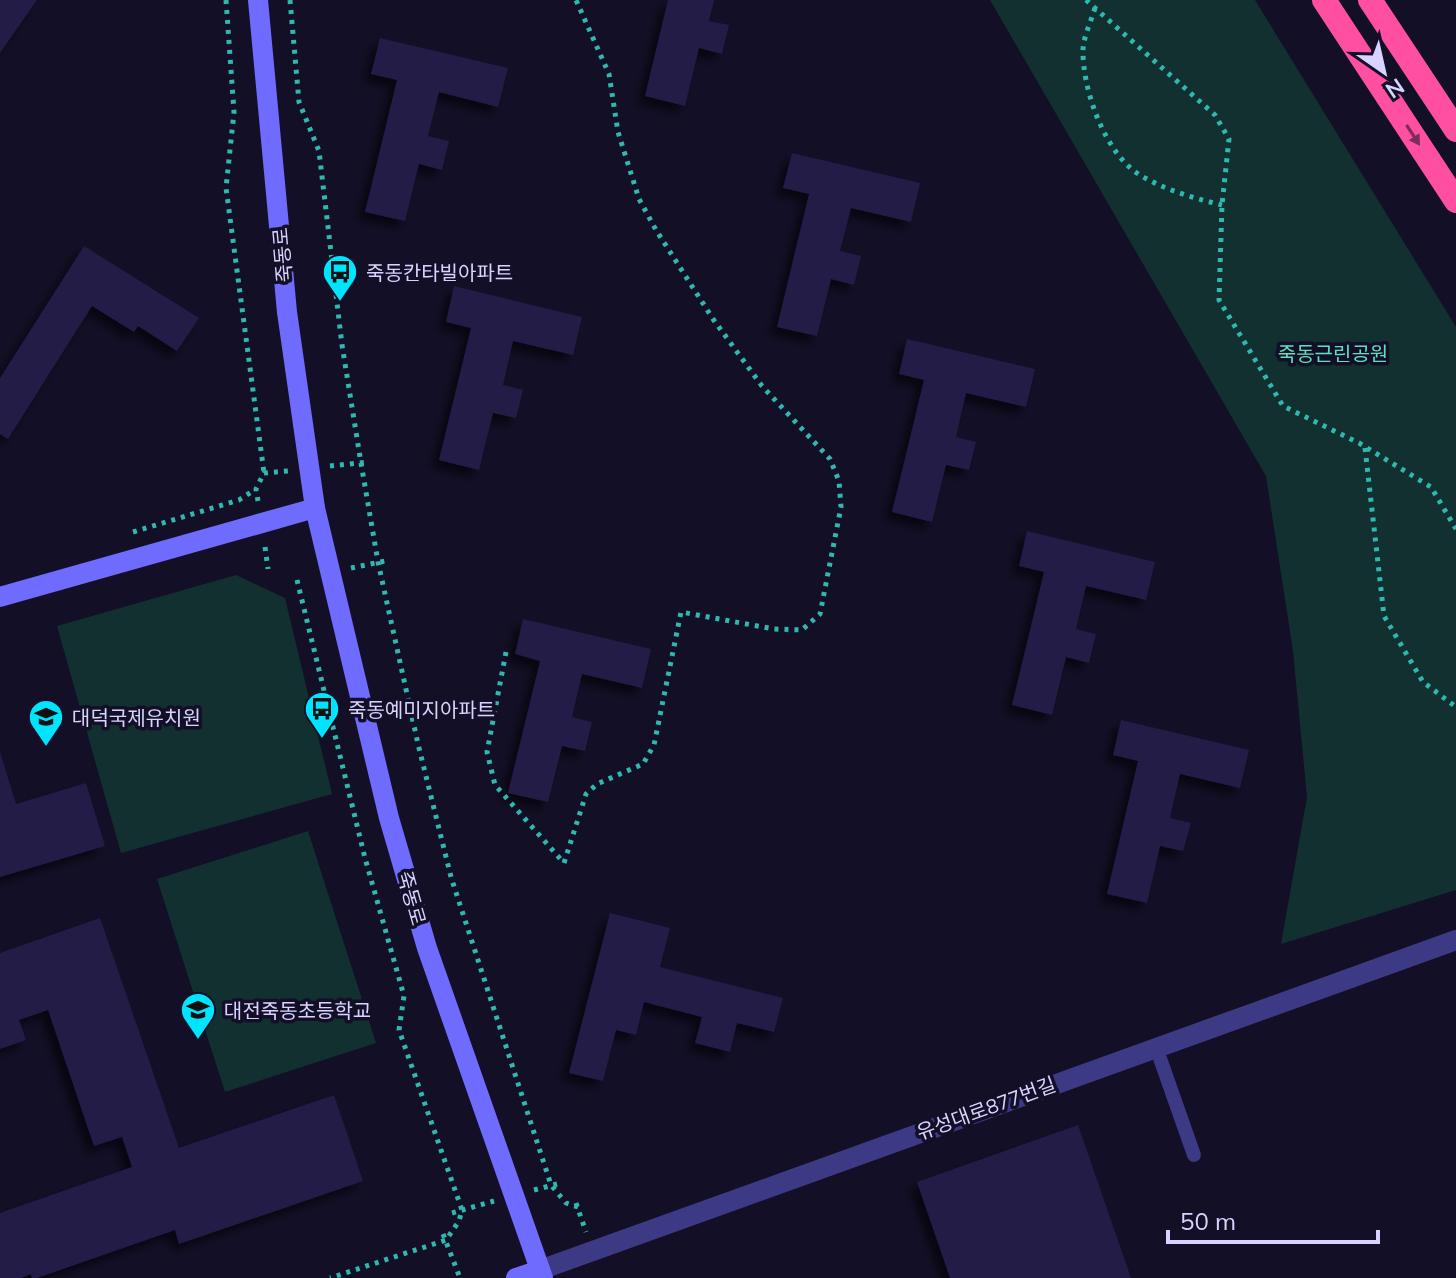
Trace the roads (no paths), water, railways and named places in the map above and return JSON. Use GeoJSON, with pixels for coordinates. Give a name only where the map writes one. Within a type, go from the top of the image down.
{"type":"FeatureCollection","features":[{"type":"Feature","properties":{"kind":"highway"},"geometry":{"type":"LineString","coordinates":[[1324,0],[1456,201]]}},
{"type":"Feature","properties":{"kind":"highway"},"geometry":{"type":"LineString","coordinates":[[1370,0],[1456,130]]}},
{"type":"Feature","properties":{"kind":"street","name":"죽동로"},"geometry":{"type":"LineString","coordinates":[[258,0],[287,312],[315,508],[389,818],[418,919],[542,1274]]}},
{"type":"Feature","properties":{"kind":"street"},"geometry":{"type":"LineString","coordinates":[[0,597],[315,508]]}},
{"type":"Feature","properties":{"kind":"street","name":"유성대로877번길"},"geometry":{"type":"LineString","coordinates":[[516,1278],[542,1274],[1156,1047],[1456,940]]}},
{"type":"Feature","properties":{"kind":"lane"},"geometry":{"type":"LineString","coordinates":[[1156,1047],[1194,1155]]}},
{"type":"Feature","properties":{"kind":"place","name":"죽동칸타빌아파트"},"geometry":{"type":"Point","coordinates":[340,303]}},
{"type":"Feature","properties":{"kind":"place","name":"죽동예미지아파트"},"geometry":{"type":"Point","coordinates":[322,740]}},
{"type":"Feature","properties":{"kind":"place","name":"대덕국제유치원"},"geometry":{"type":"Point","coordinates":[46,748]}},
{"type":"Feature","properties":{"kind":"place","name":"대전죽동초등학교"},"geometry":{"type":"Point","coordinates":[198,1041]}},
{"type":"Feature","properties":{"kind":"park label","name":"죽동근린공원"},"geometry":{"type":"Point","coordinates":[1333,353]}}]}
